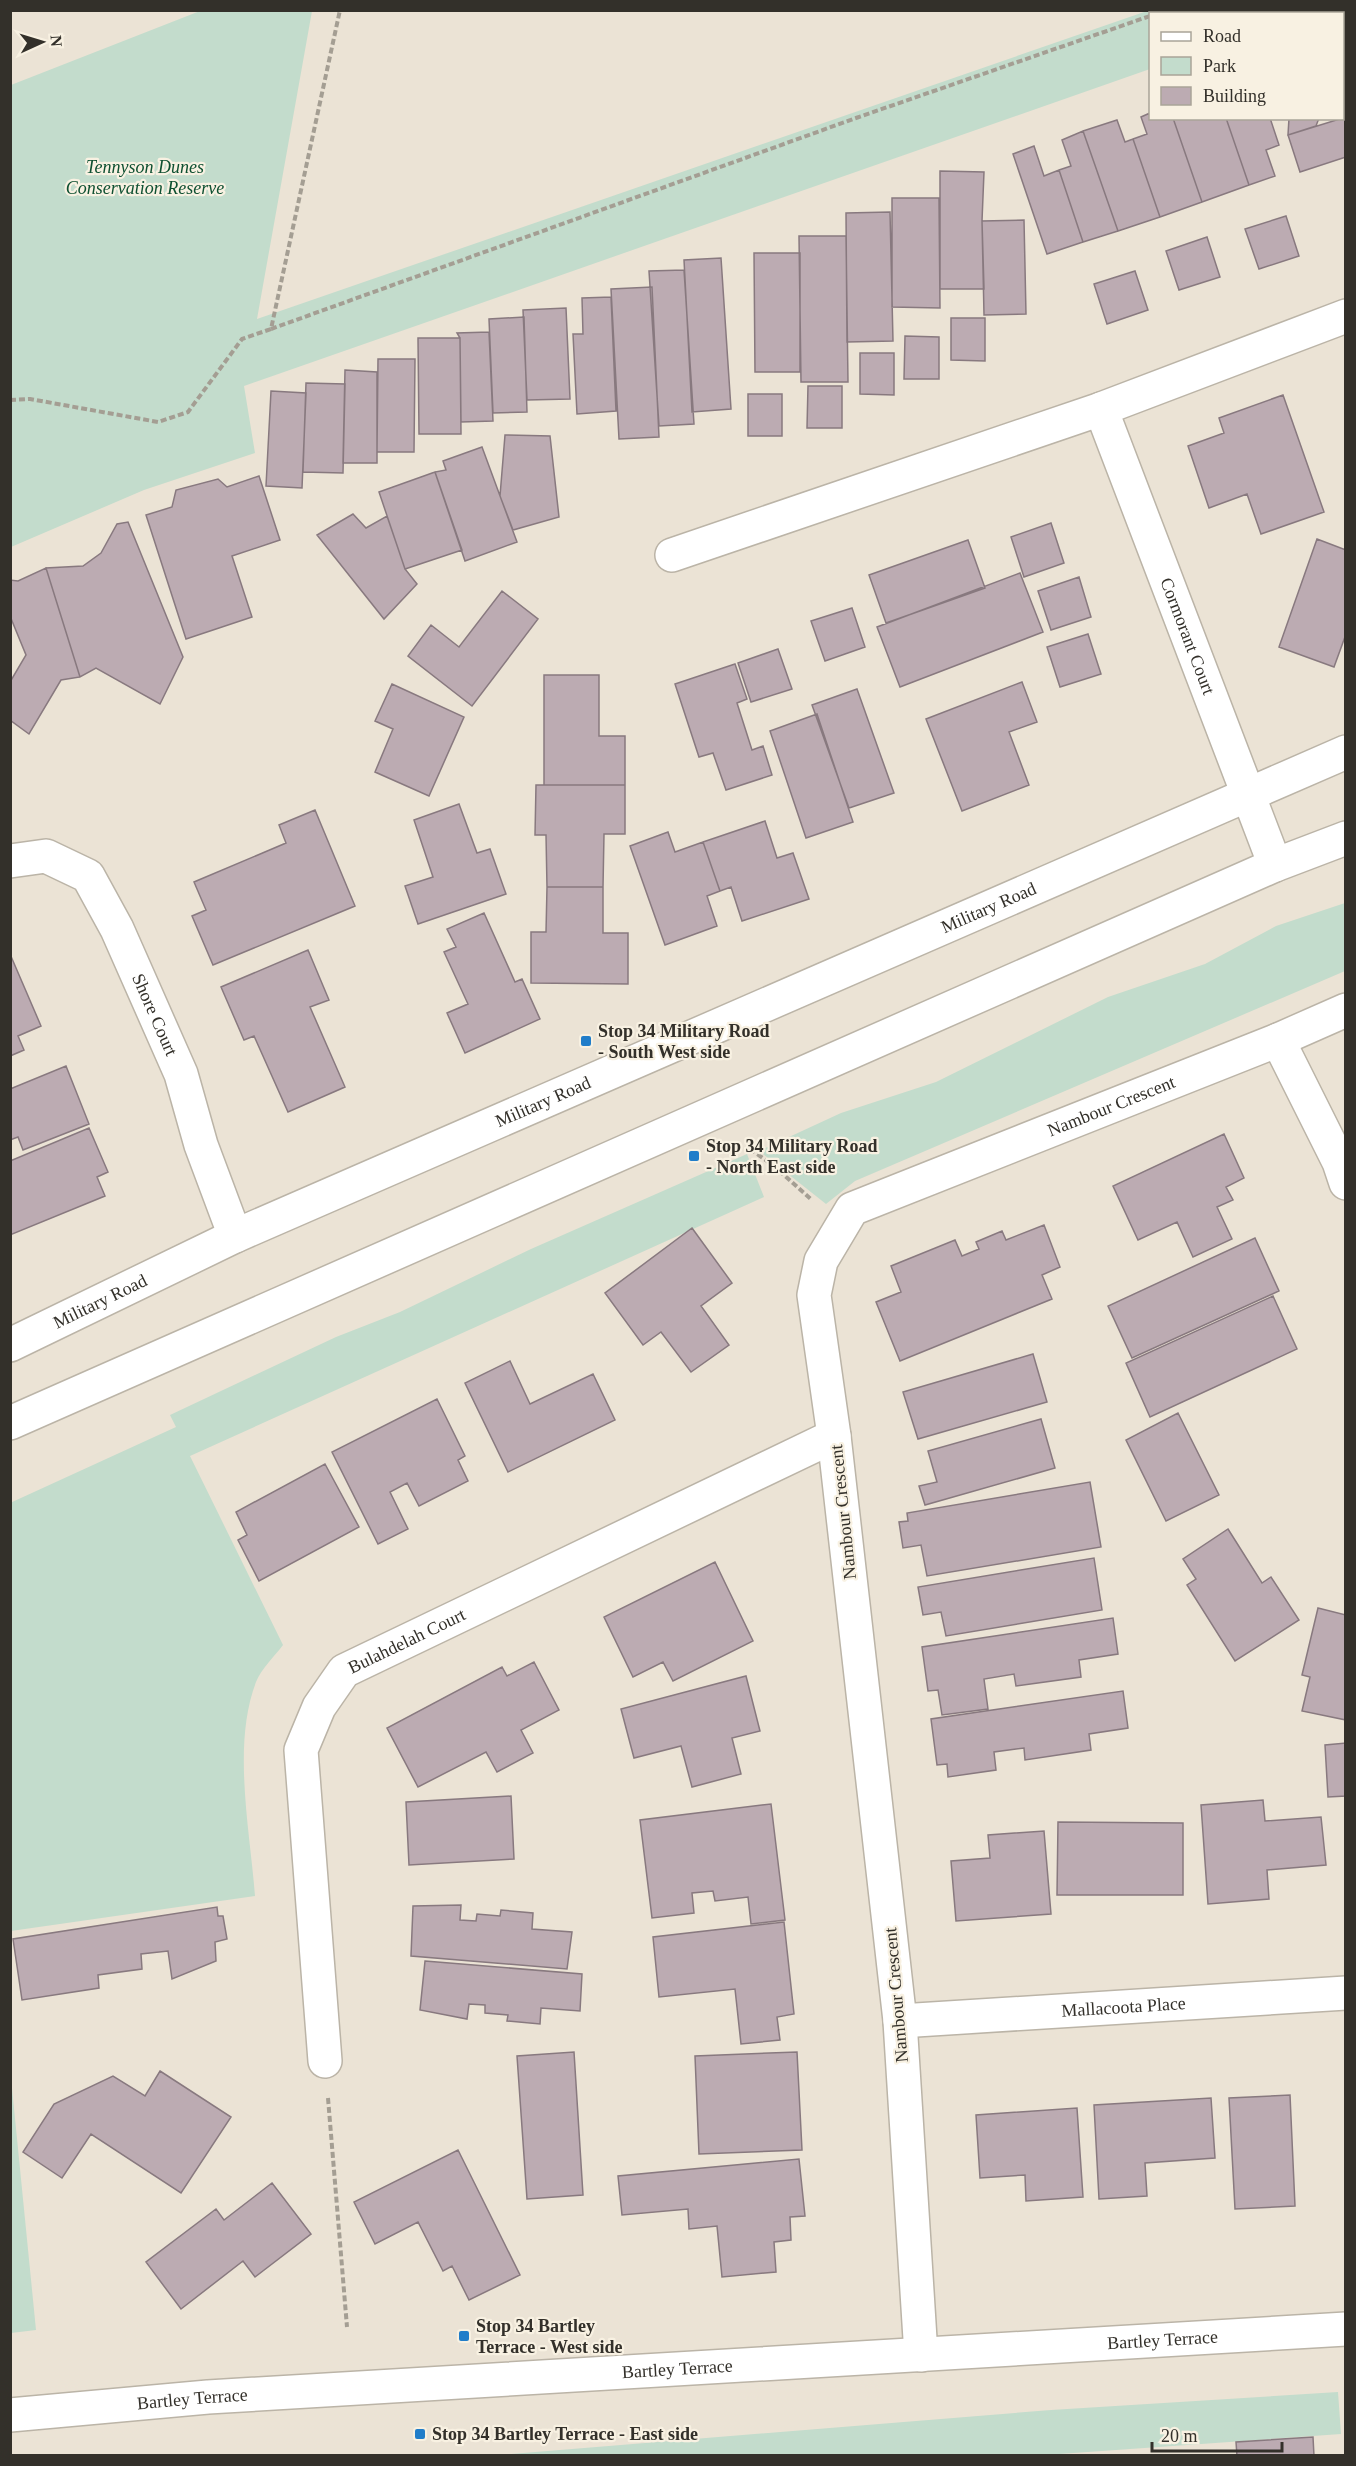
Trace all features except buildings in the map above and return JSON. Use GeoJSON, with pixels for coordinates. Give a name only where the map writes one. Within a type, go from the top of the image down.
{"type":"FeatureCollection","features":[{"type":"Feature","properties":{"kind":"street"},"geometry":{"type":"LineString","coordinates":[[672,555],[1101,408],[1346,316]]}},
{"type":"Feature","properties":{"kind":"street","name":"Cormorant Court"},"geometry":{"type":"LineString","coordinates":[[1101,408],[1275,865]]}},
{"type":"Feature","properties":{"kind":"street","name":"Military Road"},"geometry":{"type":"LineString","coordinates":[[10,1344],[235,1236],[1346,752]]}},
{"type":"Feature","properties":{"kind":"street"},"geometry":{"type":"LineString","coordinates":[[10,1423],[1275,865],[1346,838]]}},
{"type":"Feature","properties":{"kind":"street","name":"Shore Court"},"geometry":{"type":"LineString","coordinates":[[10,861],[46,856],[88,876],[117,928],[181,1074],[201,1145],[235,1236]]}},
{"type":"Feature","properties":{"kind":"street","name":"Nambour Crescent"},"geometry":{"type":"LineString","coordinates":[[921,2355],[900,2021],[834,1436],[814,1295],[821,1261],[836,1232],[852,1209],[1278,1040],[1346,1010]]}},
{"type":"Feature","properties":{"kind":"street"},"geometry":{"type":"LineString","coordinates":[[1278,1040],[1339,1162],[1346,1183]]}},
{"type":"Feature","properties":{"kind":"street","name":"Bulahdelah Court"},"geometry":{"type":"LineString","coordinates":[[325,2061],[301,1749],[319,1707],[344,1671],[834,1436]]}},
{"type":"Feature","properties":{"kind":"street","name":"Mallacoota Place"},"geometry":{"type":"LineString","coordinates":[[900,2021],[1346,1993]]}},
{"type":"Feature","properties":{"kind":"street","name":"Bartley Terrace"},"geometry":{"type":"LineString","coordinates":[[10,2415],[208,2397],[1346,2329]]}},
{"type":"Feature","properties":{"kind":"path"},"geometry":{"type":"LineString","coordinates":[[271,329],[340,10]]}},
{"type":"Feature","properties":{"kind":"path"},"geometry":{"type":"LineString","coordinates":[[10,400],[30,399],[158,422],[188,412],[242,339],[855,118],[1149,16]]}},
{"type":"Feature","properties":{"kind":"path"},"geometry":{"type":"LineString","coordinates":[[750,1149],[774,1166],[820,1207],[836,1232]]}},
{"type":"Feature","properties":{"kind":"path"},"geometry":{"type":"LineString","coordinates":[[325,2061],[347,2328]]}},
{"type":"Feature","properties":{"kind":"green space","name":"Tennyson Dunes Conservation Reserve"},"geometry":{"type":"Polygon","coordinates":[[[200,11],[312,11],[257,319],[1147,11],[1317,11],[1149,12],[1149,69],[244,386],[255,453],[144,490],[11,547],[11,85],[200,11]]]}},
{"type":"Feature","properties":{"kind":"green space"},"geometry":{"type":"Polygon","coordinates":[[[1345,903],[1345,971],[855,1181],[826,1204],[759,1151],[841,1113],[936,1082],[1108,997],[1205,964],[1276,926],[1345,903]]]}},
{"type":"Feature","properties":{"kind":"green space"},"geometry":{"type":"Polygon","coordinates":[[[747,1154],[764,1197],[190,1456],[283,1645],[258,1677],[249,1707],[245,1733],[245,1788],[255,1896],[11,1931],[10,1503],[176,1427],[170,1415],[336,1337],[400,1312],[531,1249],[747,1154]]]}},
{"type":"Feature","properties":{"kind":"green space"},"geometry":{"type":"Polygon","coordinates":[[[10,2068],[36,2330],[11,2333],[10,2333],[10,2068]]]}},
{"type":"Feature","properties":{"kind":"green space"},"geometry":{"type":"Polygon","coordinates":[[[1338,2392],[1341,2434],[1031,2456],[498,2455],[1051,2410],[1338,2392]]]}},
{"type":"Feature","properties":{"kind":"place","name":"Stop 34 Military Road - South West side"},"geometry":{"type":"Point","coordinates":[586,1041]}},
{"type":"Feature","properties":{"kind":"place","name":"Stop 34 Military Road - North East side"},"geometry":{"type":"Point","coordinates":[694,1156]}},
{"type":"Feature","properties":{"kind":"place","name":"Stop 34 Bartley Terrace - West side"},"geometry":{"type":"Point","coordinates":[464,2336]}},
{"type":"Feature","properties":{"kind":"place","name":"Stop 34 Bartley Terrace - East side"},"geometry":{"type":"Point","coordinates":[420,2434]}}]}
